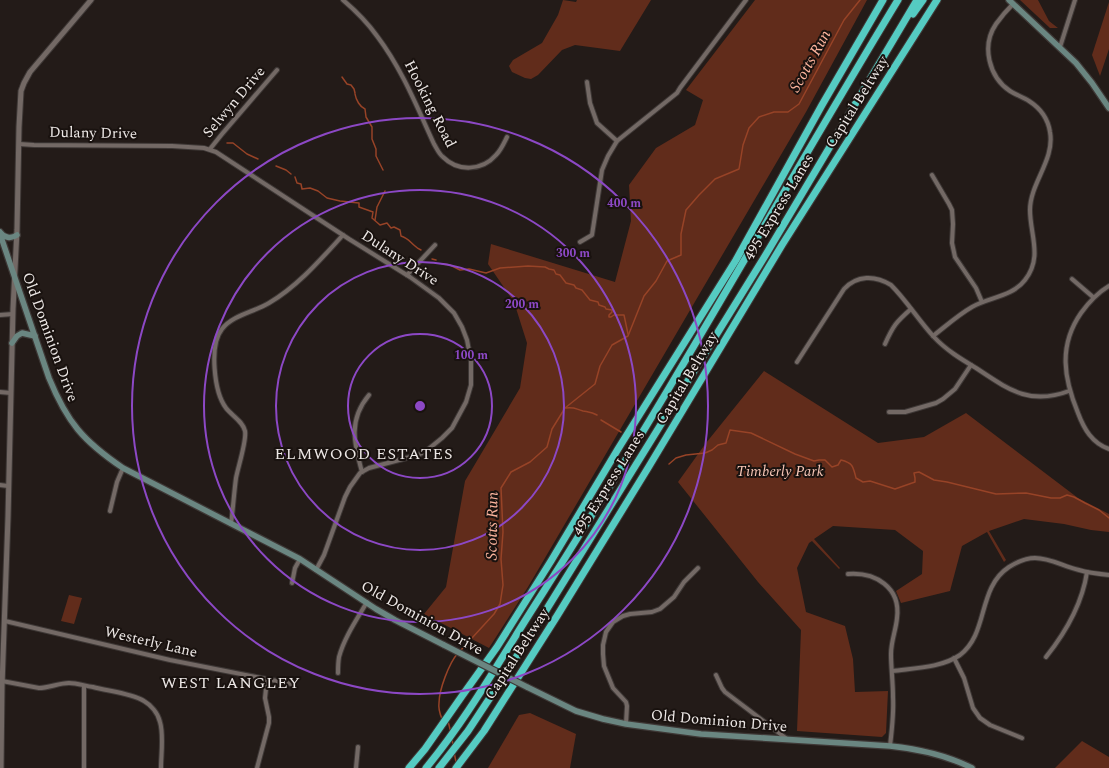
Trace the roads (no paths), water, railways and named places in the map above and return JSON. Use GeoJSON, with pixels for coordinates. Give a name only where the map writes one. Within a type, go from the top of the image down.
{"type":"FeatureCollection","features":[{"type":"Feature","properties":{"kind":"highway","name":"Capital Beltway"},"geometry":{"type":"LineString","coordinates":[[409,768],[425,749],[497,647],[736,260],[881,0]]}},
{"type":"Feature","properties":{"kind":"highway","name":"495 Express Lanes"},"geometry":{"type":"LineString","coordinates":[[426,768],[444,746],[465,716],[603,498],[898,0]]}},
{"type":"Feature","properties":{"kind":"highway","name":"495 Express Lanes"},"geometry":{"type":"LineString","coordinates":[[439,768],[468,732],[532,632],[765,256],[916,0]]}},
{"type":"Feature","properties":{"kind":"highway"},"geometry":{"type":"LineString","coordinates":[[886,51],[923,0]]}},
{"type":"Feature","properties":{"kind":"highway","name":"Capital Beltway"},"geometry":{"type":"LineString","coordinates":[[456,768],[484,731],[557,616],[786,239],[937,0]]}},
{"type":"Feature","properties":{"kind":"main road"},"geometry":{"type":"LineString","coordinates":[[1011,2],[1060,47],[1083,72],[1109,108]]}},
{"type":"Feature","properties":{"kind":"main road"},"geometry":{"type":"LineString","coordinates":[[0,233],[5,237],[10,238],[17,235]]}},
{"type":"Feature","properties":{"kind":"main road","name":"Old Dominion Drive"},"geometry":{"type":"LineString","coordinates":[[0,233],[1,240],[49,378],[57,397],[71,421],[86,439],[123,468],[300,559],[395,620],[576,711],[603,719],[626,724],[692,733],[890,746],[920,750],[947,758],[972,768]]}},
{"type":"Feature","properties":{"kind":"main road"},"geometry":{"type":"LineString","coordinates":[[12,343],[17,336],[22,333],[35,336]]}},
{"type":"Feature","properties":{"kind":"street"},"geometry":{"type":"LineString","coordinates":[[1,768],[1,681],[5,620],[12,343],[21,91],[27,76],[91,0]]}},
{"type":"Feature","properties":{"kind":"street","name":"Hooking Road"},"geometry":{"type":"LineString","coordinates":[[343,0],[366,22],[386,48],[403,77],[439,154],[447,161],[466,168],[487,163],[500,150],[507,136]]}},
{"type":"Feature","properties":{"kind":"street"},"geometry":{"type":"LineString","coordinates":[[580,242],[592,235],[602,170],[617,141],[677,93],[746,0]]}},
{"type":"Feature","properties":{"kind":"street"},"geometry":{"type":"LineString","coordinates":[[1060,47],[1074,0]]}},
{"type":"Feature","properties":{"kind":"street"},"geometry":{"type":"LineString","coordinates":[[933,336],[964,311],[982,302],[1014,290],[1025,280],[1032,266],[1035,252],[1030,218],[1031,200],[1049,154],[1050,132],[1041,111],[1030,101],[1003,86],[995,75],[989,61],[988,45],[992,31],[1011,2]]}},
{"type":"Feature","properties":{"kind":"street","name":"Selwyn Drive"},"geometry":{"type":"LineString","coordinates":[[210,149],[277,70]]}},
{"type":"Feature","properties":{"kind":"street"},"geometry":{"type":"LineString","coordinates":[[587,82],[590,103],[597,124],[617,141]]}},
{"type":"Feature","properties":{"kind":"street","name":"Dulany Drive"},"geometry":{"type":"LineString","coordinates":[[19,144],[177,146],[210,149],[407,275],[439,298],[454,313],[466,335],[470,350],[472,376],[466,402],[450,431],[426,451],[369,468],[362,472]]}},
{"type":"Feature","properties":{"kind":"street"},"geometry":{"type":"LineString","coordinates":[[932,175],[952,210],[952,243],[955,257],[976,288],[982,302]]}},
{"type":"Feature","properties":{"kind":"street"},"geometry":{"type":"LineString","coordinates":[[231,524],[236,478],[246,436],[243,426],[225,408],[218,392],[215,362],[215,349],[218,335],[230,322],[269,303],[290,288],[343,235]]}},
{"type":"Feature","properties":{"kind":"street"},"geometry":{"type":"LineString","coordinates":[[407,275],[435,245]]}},
{"type":"Feature","properties":{"kind":"street"},"geometry":{"type":"LineString","coordinates":[[797,362],[844,289],[853,281],[866,277],[885,281],[895,289],[933,336],[950,352],[1006,388],[1025,395],[1044,396],[1062,394],[1069,390]]}},
{"type":"Feature","properties":{"kind":"street"},"geometry":{"type":"LineString","coordinates":[[1072,279],[1093,298]]}},
{"type":"Feature","properties":{"kind":"street"},"geometry":{"type":"LineString","coordinates":[[1109,286],[1087,304],[1075,323],[1066,347],[1065,368],[1069,390],[1080,419],[1089,435],[1100,445],[1109,449]]}},
{"type":"Feature","properties":{"kind":"street"},"geometry":{"type":"LineString","coordinates":[[885,344],[899,318],[911,309]]}},
{"type":"Feature","properties":{"kind":"street"},"geometry":{"type":"LineString","coordinates":[[0,315],[13,314]]}},
{"type":"Feature","properties":{"kind":"street"},"geometry":{"type":"LineString","coordinates":[[889,412],[905,412],[936,403],[943,399],[955,389],[971,365]]}},
{"type":"Feature","properties":{"kind":"street"},"geometry":{"type":"LineString","coordinates":[[0,392],[11,393]]}},
{"type":"Feature","properties":{"kind":"street"},"geometry":{"type":"LineString","coordinates":[[316,570],[324,555],[345,497],[353,482],[362,472],[356,451],[354,432],[358,413],[369,395]]}},
{"type":"Feature","properties":{"kind":"street"},"geometry":{"type":"LineString","coordinates":[[110,511],[117,482],[123,468]]}},
{"type":"Feature","properties":{"kind":"street"},"geometry":{"type":"LineString","coordinates":[[0,485],[8,486]]}},
{"type":"Feature","properties":{"kind":"street"},"geometry":{"type":"LineString","coordinates":[[892,671],[937,665],[954,658],[968,648],[977,630],[990,588],[1000,574],[1020,561],[1042,558],[1075,569],[1109,575]]}},
{"type":"Feature","properties":{"kind":"street"},"geometry":{"type":"LineString","coordinates":[[292,584],[295,568],[300,559]]}},
{"type":"Feature","properties":{"kind":"street"},"geometry":{"type":"LineString","coordinates":[[626,724],[626,702],[613,688],[604,666],[603,645],[606,632],[613,622],[623,616],[652,612],[660,609],[674,597],[684,582],[698,568]]}},
{"type":"Feature","properties":{"kind":"street"},"geometry":{"type":"LineString","coordinates":[[1046,658],[1074,615],[1081,598],[1087,572]]}},
{"type":"Feature","properties":{"kind":"street"},"geometry":{"type":"LineString","coordinates":[[848,574],[865,574],[879,579],[888,587],[895,600],[898,611],[891,646],[894,696],[890,746]]}},
{"type":"Feature","properties":{"kind":"street"},"geometry":{"type":"LineString","coordinates":[[0,577],[6,577]]}},
{"type":"Feature","properties":{"kind":"street"},"geometry":{"type":"LineString","coordinates":[[338,674],[339,658],[342,648],[366,602]]}},
{"type":"Feature","properties":{"kind":"street","name":"Westerly Lane"},"geometry":{"type":"LineString","coordinates":[[5,620],[170,660],[292,684]]}},
{"type":"Feature","properties":{"kind":"street"},"geometry":{"type":"LineString","coordinates":[[954,658],[964,678],[974,708],[980,718],[990,725],[1022,738]]}},
{"type":"Feature","properties":{"kind":"street"},"geometry":{"type":"LineString","coordinates":[[716,675],[725,692],[787,740]]}},
{"type":"Feature","properties":{"kind":"street"},"geometry":{"type":"LineString","coordinates":[[257,768],[269,723],[265,698],[266,679]]}},
{"type":"Feature","properties":{"kind":"street"},"geometry":{"type":"LineString","coordinates":[[1,681],[39,688],[69,683],[137,698],[150,705],[158,716],[162,730],[161,768]]}},
{"type":"Feature","properties":{"kind":"street"},"geometry":{"type":"LineString","coordinates":[[84,686],[84,768]]}},
{"type":"Feature","properties":{"kind":"street"},"geometry":{"type":"LineString","coordinates":[[356,768],[358,747]]}},
{"type":"Feature","properties":{"kind":"waterway","name":"Scotts Run"},"geometry":{"type":"LineString","coordinates":[[461,650],[494,614],[500,604],[503,585],[501,559],[503,532],[501,488],[511,472],[530,462],[547,447],[552,429],[565,408],[595,384],[600,366],[612,345],[628,336],[644,296],[656,281],[667,261],[681,255],[681,234],[686,210],[715,179],[739,169],[743,145],[749,128],[759,117],[774,112],[788,112],[799,104],[844,20],[860,0]]}},
{"type":"Feature","properties":{"kind":"waterway"},"geometry":{"type":"LineString","coordinates":[[342,77],[347,84],[351,85],[355,93]]}},
{"type":"Feature","properties":{"kind":"waterway"},"geometry":{"type":"LineString","coordinates":[[355,94],[358,103],[365,109],[366,117],[372,127],[372,139],[376,149],[376,156],[383,170]]}},
{"type":"Feature","properties":{"kind":"waterway"},"geometry":{"type":"LineString","coordinates":[[227,143],[233,143],[247,154],[258,159]]}},
{"type":"Feature","properties":{"kind":"waterway"},"geometry":{"type":"LineString","coordinates":[[276,166],[291,174]]}},
{"type":"Feature","properties":{"kind":"waterway"},"geometry":{"type":"LineString","coordinates":[[295,177],[297,183],[301,184],[302,189],[310,188],[318,191],[327,198],[359,203],[359,207],[373,212],[372,218],[380,225],[387,223],[391,228],[394,227],[400,230],[401,236],[421,250]]}},
{"type":"Feature","properties":{"kind":"waterway"},"geometry":{"type":"LineString","coordinates":[[375,220],[377,207],[385,191]]}},
{"type":"Feature","properties":{"kind":"waterway"},"geometry":{"type":"LineString","coordinates":[[432,259],[436,260]]}},
{"type":"Feature","properties":{"kind":"waterway"},"geometry":{"type":"LineString","coordinates":[[442,264],[450,265],[460,270],[469,269],[486,273],[500,268],[528,266],[545,267],[554,270],[556,274],[560,275],[566,283],[574,285],[576,288],[582,290],[590,300],[598,302],[599,305],[605,307],[606,309],[612,310],[609,317],[614,315],[624,315],[628,334]]}},
{"type":"Feature","properties":{"kind":"waterway"},"geometry":{"type":"LineString","coordinates":[[566,408],[574,408],[597,415]]}},
{"type":"Feature","properties":{"kind":"waterway"},"geometry":{"type":"LineString","coordinates":[[601,420],[621,432]]}},
{"type":"Feature","properties":{"kind":"waterway"},"geometry":{"type":"LineString","coordinates":[[669,464],[676,458],[686,455],[705,453],[718,445],[726,443],[730,430],[751,433],[795,454],[814,461],[825,460],[832,467],[838,465],[841,460],[848,462],[852,466],[856,478],[863,482],[870,481],[895,489],[915,482],[914,473],[919,472],[934,480],[996,494],[1026,493],[1051,498],[1060,498],[1067,495],[1099,510],[1109,518]]}},
{"type":"Feature","properties":{"kind":"waterway","name":"Scotts Run"},"geometry":{"type":"LineString","coordinates":[[443,719],[439,707],[439,698],[448,670],[458,653]]}},
{"type":"Feature","properties":{"kind":"waterway","name":"Scotts Run"},"geometry":{"type":"LineString","coordinates":[[448,721],[451,733]]}},
{"type":"Feature","properties":{"kind":"waterway","name":"Scotts Run"},"geometry":{"type":"LineString","coordinates":[[452,738],[453,746]]}},
{"type":"Feature","properties":{"kind":"waterway","name":"Scotts Run"},"geometry":{"type":"LineString","coordinates":[[454,752],[456,762]]}},
{"type":"Feature","properties":{"kind":"district","name":"ELMWOOD ESTATES"},"geometry":{"type":"Point","coordinates":[364,454]}},
{"type":"Feature","properties":{"kind":"district","name":"WEST LANGLEY"},"geometry":{"type":"Point","coordinates":[231,683]}},
{"type":"Feature","properties":{"kind":"park label","name":"Timberly Park"},"geometry":{"type":"Point","coordinates":[780,471]}}]}
